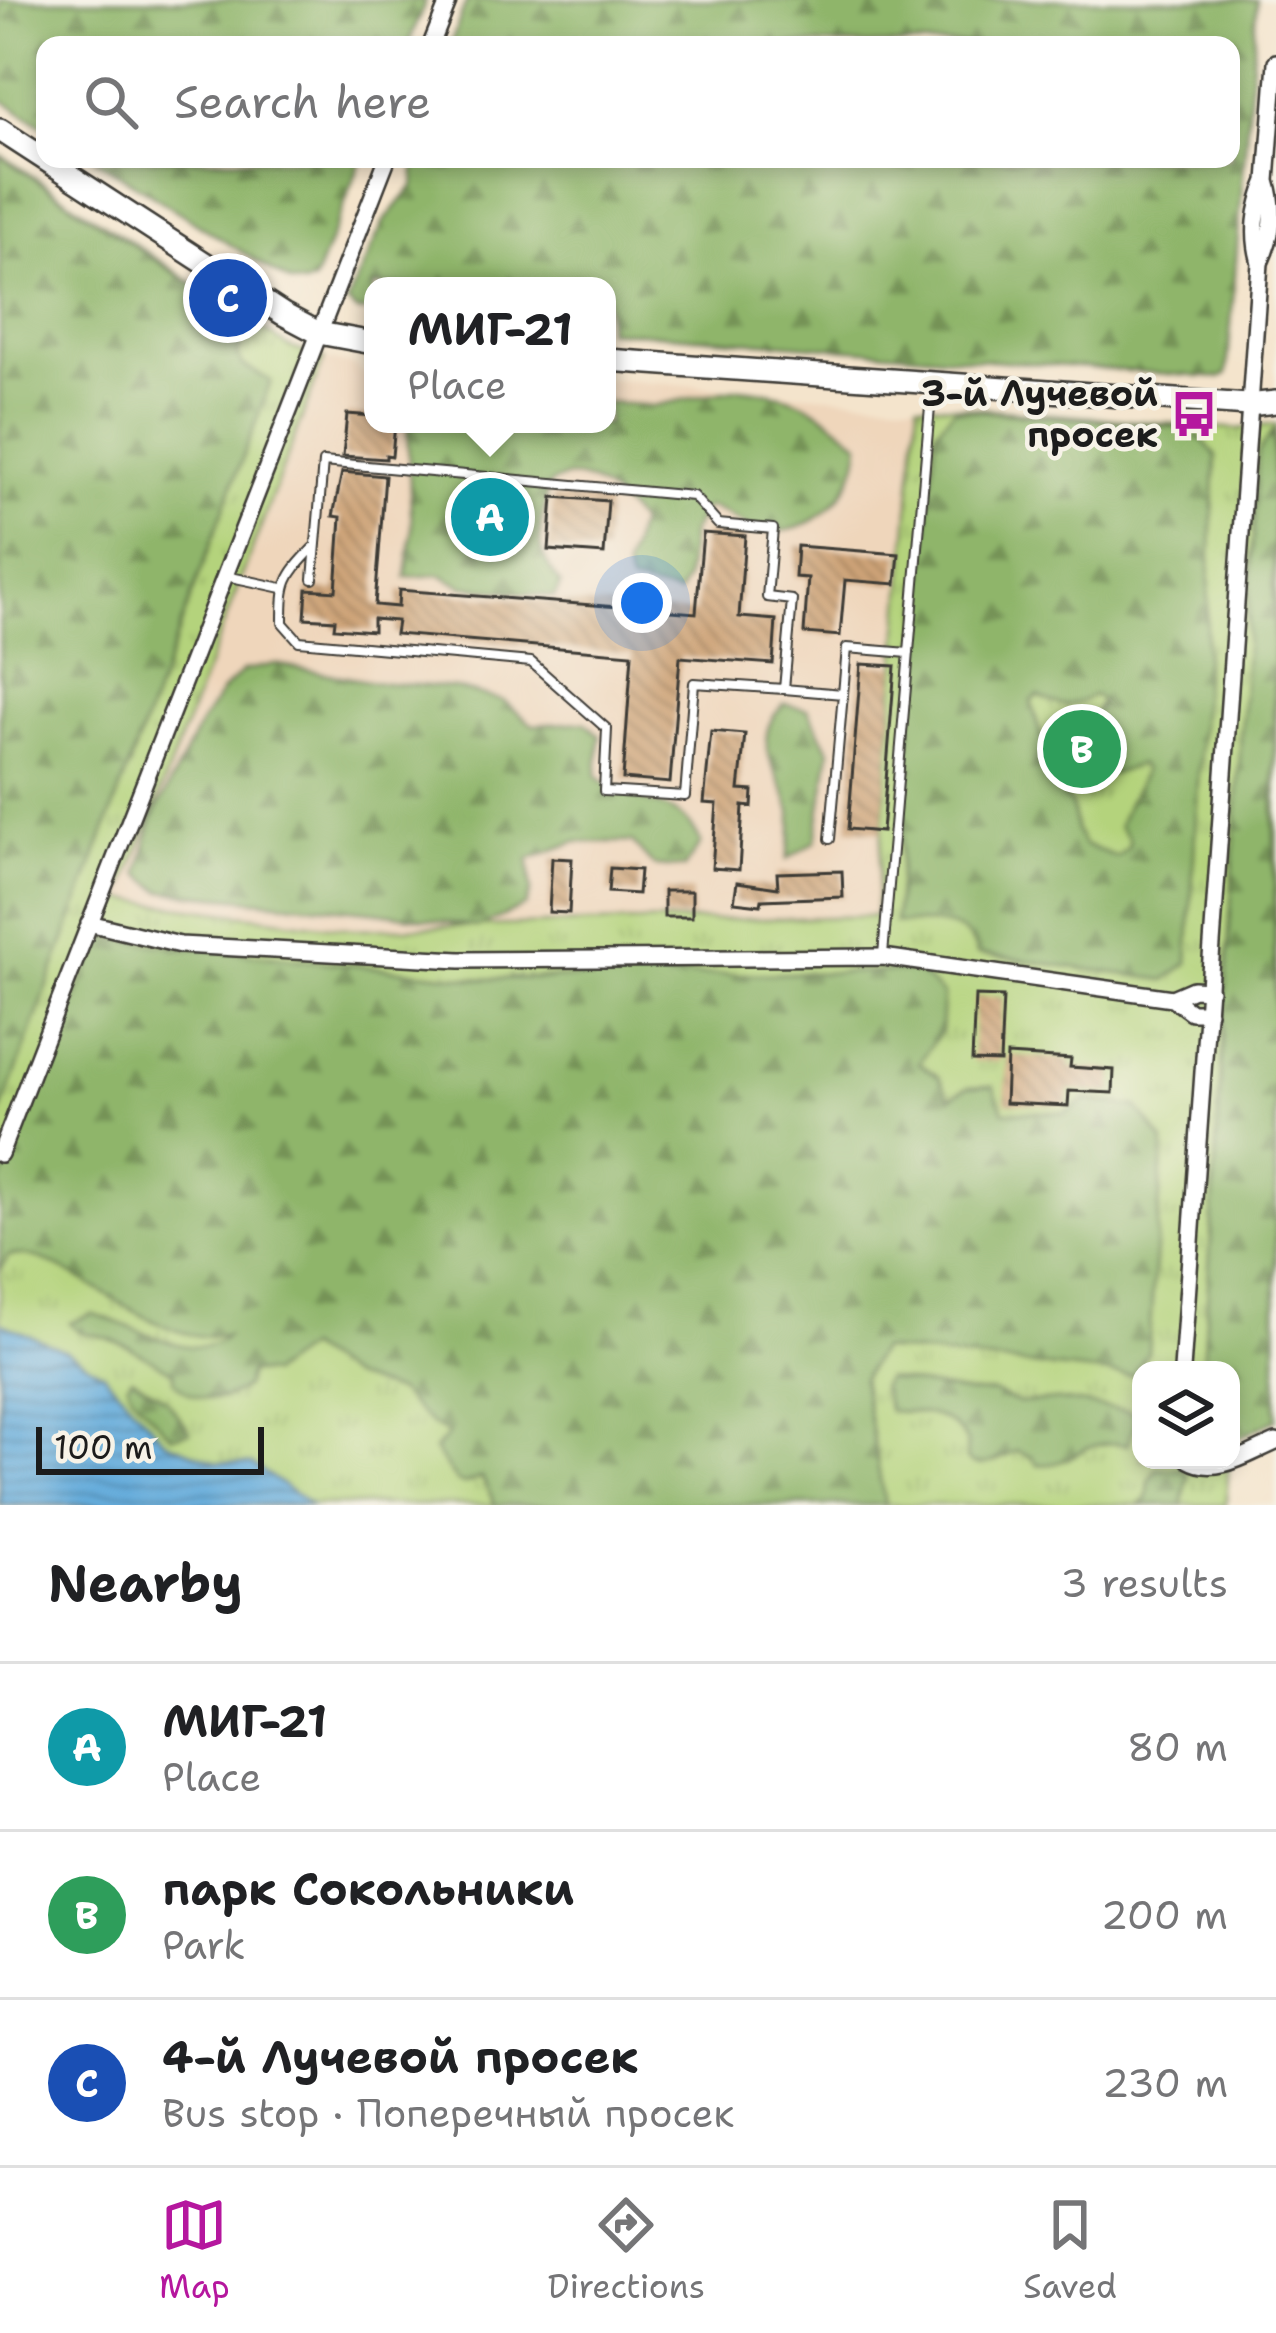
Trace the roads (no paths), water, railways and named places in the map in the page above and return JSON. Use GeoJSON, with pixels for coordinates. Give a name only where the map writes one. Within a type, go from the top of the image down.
{"type":"FeatureCollection","features":[{"type":"Feature","properties":{"kind":"street"},"geometry":{"type":"LineString","coordinates":[[434,36],[448,0]]}},
{"type":"Feature","properties":{"kind":"street"},"geometry":{"type":"LineString","coordinates":[[1183,1361],[1260,263],[1254,241],[1258,202],[1267,181],[1276,62]]}},
{"type":"Feature","properties":{"kind":"street"},"geometry":{"type":"LineString","coordinates":[[0,130],[36,153]]}},
{"type":"Feature","properties":{"kind":"street"},"geometry":{"type":"LineString","coordinates":[[58,168],[283,314],[319,333],[364,341]]}},
{"type":"Feature","properties":{"kind":"street"},"geometry":{"type":"LineString","coordinates":[[0,1154],[383,168]]}},
{"type":"Feature","properties":{"kind":"street"},"geometry":{"type":"LineString","coordinates":[[616,361],[1248,405],[1276,402]]}},
{"type":"Feature","properties":{"kind":"street"},"geometry":{"type":"LineString","coordinates":[[89,923],[180,945],[460,960],[883,957],[1172,998],[1191,1012],[1208,1012]]}},
{"type":"Feature","properties":{"kind":"street"},"geometry":{"type":"LineString","coordinates":[[1172,998],[1193,989],[1210,990]]}},
{"type":"Feature","properties":{"kind":"street"},"geometry":{"type":"LineString","coordinates":[[1240,1457],[1276,1442]]}},
{"type":"Feature","properties":{"kind":"lane"},"geometry":{"type":"LineString","coordinates":[[883,957],[932,381]]}},
{"type":"Feature","properties":{"kind":"lane"},"geometry":{"type":"LineString","coordinates":[[313,579],[323,462],[693,496],[718,524],[773,529],[766,598],[792,600],[784,689]]}},
{"type":"Feature","properties":{"kind":"lane"},"geometry":{"type":"LineString","coordinates":[[316,545],[287,575],[283,589],[283,623],[299,641],[532,662],[607,730],[604,791],[685,796],[694,683],[843,694]]}},
{"type":"Feature","properties":{"kind":"lane"},"geometry":{"type":"LineString","coordinates":[[225,575],[283,589]]}},
{"type":"Feature","properties":{"kind":"lane"},"geometry":{"type":"LineString","coordinates":[[830,839],[847,648],[909,653]]}},
{"type":"Feature","properties":{"kind":"water"},"geometry":{"type":"Polygon","coordinates":[[[0,1322],[103,1373],[166,1442],[217,1462],[252,1464],[311,1505],[0,1505],[0,1322]]]}},
{"type":"Feature","properties":{"kind":"place","name":"4-й Лучевой просек"},"geometry":{"type":"Point","coordinates":[228,298]}},
{"type":"Feature","properties":{"kind":"place","name":"3-й Лучевой просек"},"geometry":{"type":"Point","coordinates":[1194,414]}},
{"type":"Feature","properties":{"kind":"place","name":"МИГ-21"},"geometry":{"type":"Point","coordinates":[490,517]}},
{"type":"Feature","properties":{"kind":"place","name":"парк Сокольники"},"geometry":{"type":"Point","coordinates":[1082,749]}}]}
